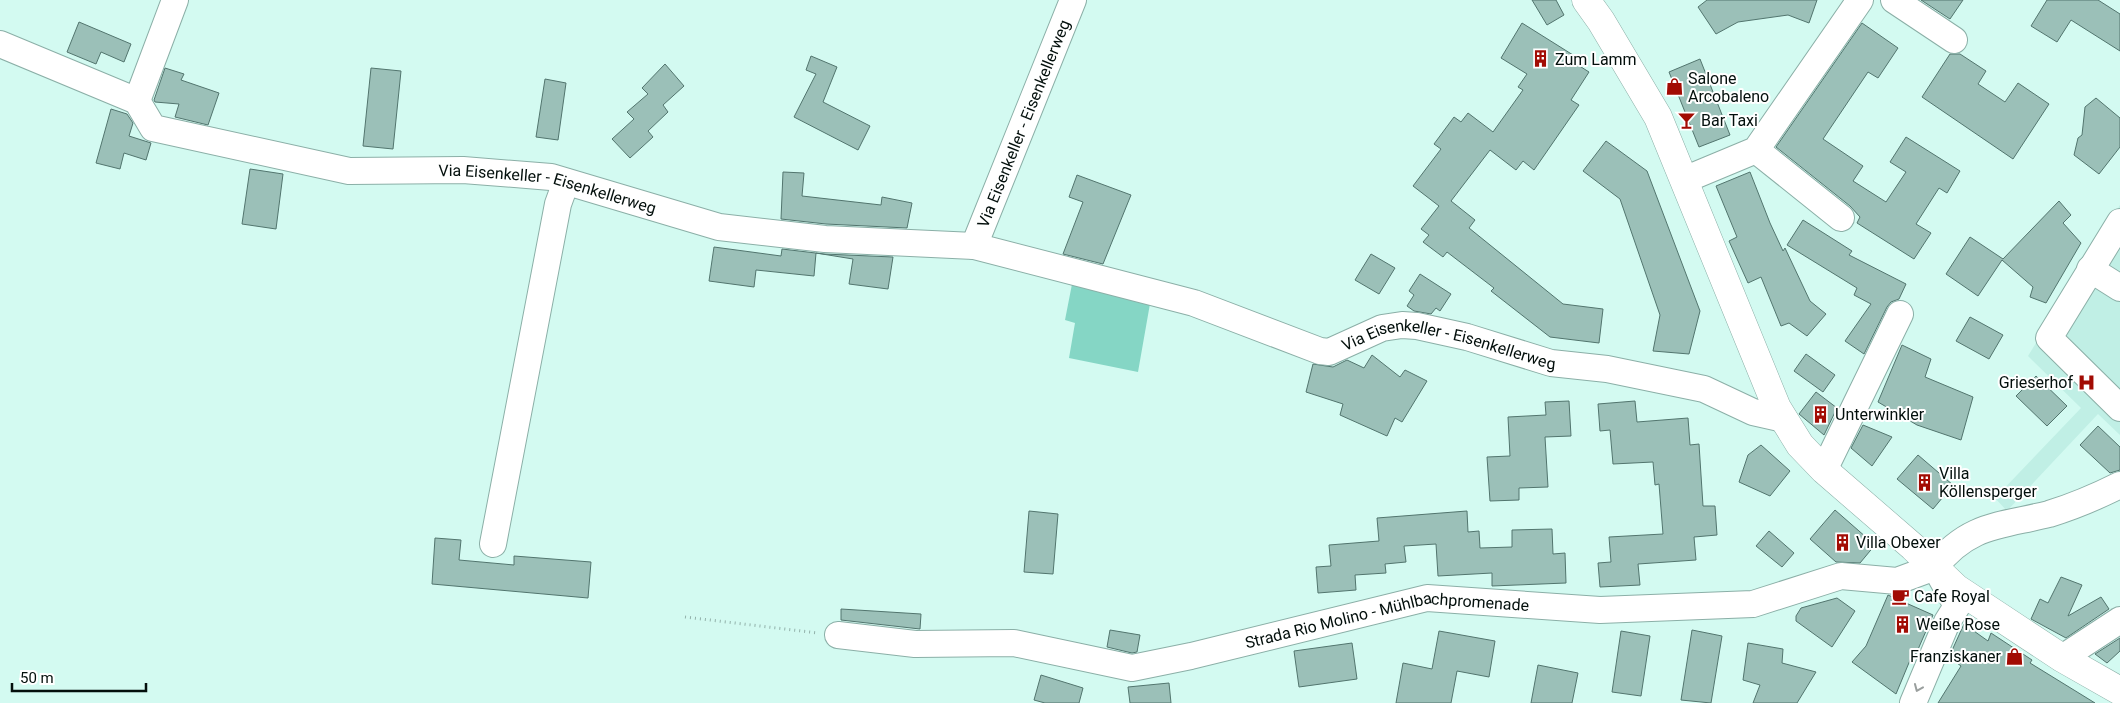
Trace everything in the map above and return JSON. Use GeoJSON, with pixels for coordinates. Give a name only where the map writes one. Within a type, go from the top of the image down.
{"type":"FeatureCollection","features":[{"type":"Feature","properties":{"kind":"main road"},"geometry":{"type":"LineString","coordinates":[[1586,0],[1601,21],[1658,117],[1764,378],[1784,419],[1800,445],[1824,470],[1935,567],[1956,588],[2062,658],[2120,691]]}},
{"type":"Feature","properties":{"kind":"street"},"geometry":{"type":"LineString","coordinates":[[0,44],[137,101],[175,0]]}},
{"type":"Feature","properties":{"kind":"street","name":"Via Eisenkeller - Eisenkellerweg"},"geometry":{"type":"LineString","coordinates":[[974,246],[1074,0]]}},
{"type":"Feature","properties":{"kind":"street"},"geometry":{"type":"LineString","coordinates":[[1684,180],[1756,150],[1860,0]]}},
{"type":"Feature","properties":{"kind":"street"},"geometry":{"type":"LineString","coordinates":[[1894,0],[1954,40]]}},
{"type":"Feature","properties":{"kind":"street","name":"Via Eisenkeller - Eisenkellerweg"},"geometry":{"type":"LineString","coordinates":[[137,101],[153,128],[349,170],[463,170],[551,177],[719,227],[825,239],[974,246],[1194,303],[1320,351],[1329,352],[1382,328],[1402,325],[1417,326],[1551,363],[1606,369],[1704,389],[1753,412],[1784,419]]}},
{"type":"Feature","properties":{"kind":"street"},"geometry":{"type":"LineString","coordinates":[[1756,150],[1841,218]]}},
{"type":"Feature","properties":{"kind":"street"},"geometry":{"type":"LineString","coordinates":[[493,544],[558,204],[566,182]]}},
{"type":"Feature","properties":{"kind":"street"},"geometry":{"type":"LineString","coordinates":[[2120,222],[2049,338],[2120,408]]}},
{"type":"Feature","properties":{"kind":"street"},"geometry":{"type":"LineString","coordinates":[[2090,269],[2120,288]]}},
{"type":"Feature","properties":{"kind":"street"},"geometry":{"type":"LineString","coordinates":[[1824,470],[1900,314]]}},
{"type":"Feature","properties":{"kind":"street"},"geometry":{"type":"LineString","coordinates":[[1913,703],[1947,622],[1958,606],[1935,567],[1947,552],[1980,529],[2051,513],[2120,485]]}},
{"type":"Feature","properties":{"kind":"street","name":"Strada Rio Molino - Mühlbachpromenade"},"geometry":{"type":"LineString","coordinates":[[838,635],[916,644],[1014,643],[1132,668],[1192,656],[1427,598],[1600,610],[1753,604],[1841,576],[1897,581],[1935,567]]}},
{"type":"Feature","properties":{"kind":"street"},"geometry":{"type":"LineString","coordinates":[[2062,658],[2120,620]]}},
{"type":"Feature","properties":{"kind":"path"},"geometry":{"type":"LineString","coordinates":[[685,617],[838,635]]}},
{"type":"Feature","properties":{"kind":"shaded area","name":"Grieserhof"},"geometry":{"type":"Polygon","coordinates":[[[2120,205],[2120,435],[2098,414],[2007,511],[1995,498],[2081,408],[2028,356],[2120,205]]]}},
{"type":"Feature","properties":{"kind":"green space"},"geometry":{"type":"Polygon","coordinates":[[[1073,279],[1151,298],[1138,372],[1069,358],[1075,323],[1065,320],[1073,279]]]}},
{"type":"Feature","properties":{"kind":"building"},"geometry":{"type":"Polygon","coordinates":[[[1532,0],[1556,0],[1564,15],[1547,25],[1532,0]]]}},
{"type":"Feature","properties":{"kind":"building"},"geometry":{"type":"Polygon","coordinates":[[[1707,0],[1817,0],[1809,23],[1788,15],[1738,22],[1716,34],[1698,7],[1707,0]]]}},
{"type":"Feature","properties":{"kind":"building"},"geometry":{"type":"Polygon","coordinates":[[[1921,0],[1963,0],[1950,19],[1921,0]]]}},
{"type":"Feature","properties":{"kind":"building"},"geometry":{"type":"Polygon","coordinates":[[[2047,0],[2098,0],[2120,14],[2120,51],[2071,20],[2057,42],[2031,26],[2047,0]]]}},
{"type":"Feature","properties":{"kind":"building"},"geometry":{"type":"Polygon","coordinates":[[[79,22],[131,44],[124,62],[101,52],[96,64],[67,52],[79,22]]]}},
{"type":"Feature","properties":{"kind":"building"},"geometry":{"type":"Polygon","coordinates":[[[1522,23],[1581,60],[1578,65],[1589,72],[1571,100],[1579,105],[1534,170],[1523,161],[1516,170],[1490,150],[1451,201],[1475,220],[1469,228],[1563,304],[1603,309],[1599,343],[1550,337],[1491,291],[1494,288],[1447,252],[1443,257],[1423,242],[1429,235],[1421,229],[1439,206],[1413,186],[1441,149],[1434,144],[1454,117],[1461,122],[1468,113],[1493,132],[1523,90],[1518,87],[1527,74],[1501,58],[1522,23]]]}},
{"type":"Feature","properties":{"kind":"building"},"geometry":{"type":"Polygon","coordinates":[[[1862,23],[1898,48],[1878,78],[1868,72],[1823,139],[1863,166],[1853,181],[1886,202],[1906,172],[1890,162],[1906,137],[1960,171],[1947,193],[1939,188],[1916,224],[1931,233],[1914,259],[1857,223],[1860,217],[1850,206],[1776,147],[1862,23]]]}},
{"type":"Feature","properties":{"kind":"building"},"geometry":{"type":"Polygon","coordinates":[[[1950,54],[1960,54],[1986,71],[1978,84],[2005,102],[2018,83],[2049,104],[2013,159],[1922,97],[1950,54]]]}},
{"type":"Feature","properties":{"kind":"building"},"geometry":{"type":"Polygon","coordinates":[[[811,56],[837,67],[823,102],[870,126],[858,150],[794,117],[816,74],[806,70],[811,56]]]}},
{"type":"Feature","properties":{"kind":"building"},"geometry":{"type":"Polygon","coordinates":[[[1700,59],[1730,135],[1699,147],[1669,72],[1700,59]]]}},
{"type":"Feature","properties":{"kind":"building"},"geometry":{"type":"Polygon","coordinates":[[[665,64],[684,86],[663,105],[668,112],[648,131],[653,137],[630,158],[612,139],[634,119],[627,112],[648,94],[642,88],[665,64]]]}},
{"type":"Feature","properties":{"kind":"building"},"geometry":{"type":"Polygon","coordinates":[[[165,68],[184,74],[181,80],[219,93],[208,125],[175,117],[179,104],[155,102],[154,100],[165,68]]]}},
{"type":"Feature","properties":{"kind":"building"},"geometry":{"type":"Polygon","coordinates":[[[371,68],[401,71],[393,149],[363,146],[371,68]]]}},
{"type":"Feature","properties":{"kind":"building"},"geometry":{"type":"Polygon","coordinates":[[[545,79],[566,83],[558,140],[536,137],[545,79]]]}},
{"type":"Feature","properties":{"kind":"building"},"geometry":{"type":"Polygon","coordinates":[[[2096,98],[2120,118],[2120,147],[2099,174],[2074,155],[2078,138],[2082,135],[2085,107],[2096,98]]]}},
{"type":"Feature","properties":{"kind":"building"},"geometry":{"type":"Polygon","coordinates":[[[111,109],[127,114],[133,123],[129,136],[151,143],[146,160],[124,153],[120,169],[96,163],[111,109]]]}},
{"type":"Feature","properties":{"kind":"building"},"geometry":{"type":"Polygon","coordinates":[[[1606,141],[1647,171],[1700,311],[1689,354],[1653,351],[1660,315],[1620,199],[1583,171],[1606,141]]]}},
{"type":"Feature","properties":{"kind":"building"},"geometry":{"type":"Polygon","coordinates":[[[250,169],[283,174],[276,229],[242,224],[250,169]]]}},
{"type":"Feature","properties":{"kind":"building"},"geometry":{"type":"Polygon","coordinates":[[[783,172],[804,173],[802,196],[881,205],[882,197],[912,203],[907,228],[826,224],[781,219],[783,172]]]}},
{"type":"Feature","properties":{"kind":"building"},"geometry":{"type":"Polygon","coordinates":[[[1750,172],[1783,251],[1785,248],[1810,301],[1826,314],[1807,336],[1789,323],[1781,326],[1761,277],[1748,283],[1729,241],[1737,237],[1716,186],[1750,172]]]}},
{"type":"Feature","properties":{"kind":"building"},"geometry":{"type":"Polygon","coordinates":[[[1077,175],[1131,195],[1103,264],[1063,254],[1083,202],[1069,197],[1077,175]]]}},
{"type":"Feature","properties":{"kind":"building"},"geometry":{"type":"Polygon","coordinates":[[[2059,201],[2071,215],[2063,223],[2081,243],[2046,303],[2030,297],[2033,287],[2002,260],[1978,296],[1946,274],[1970,237],[2003,259],[2059,201]]]}},
{"type":"Feature","properties":{"kind":"building"},"geometry":{"type":"Polygon","coordinates":[[[1803,220],[1852,251],[1849,255],[1906,284],[1899,299],[1891,302],[1887,307],[1864,354],[1845,341],[1871,304],[1854,295],[1857,288],[1787,245],[1803,220]]]}},
{"type":"Feature","properties":{"kind":"building"},"geometry":{"type":"Polygon","coordinates":[[[714,247],[781,256],[782,249],[816,253],[814,276],[756,270],[754,287],[709,281],[714,247]]]}},
{"type":"Feature","properties":{"kind":"building"},"geometry":{"type":"Polygon","coordinates":[[[817,253],[893,257],[888,289],[849,284],[853,259],[817,253]]]}},
{"type":"Feature","properties":{"kind":"building"},"geometry":{"type":"Polygon","coordinates":[[[1371,254],[1395,268],[1379,294],[1355,280],[1371,254]]]}},
{"type":"Feature","properties":{"kind":"building"},"geometry":{"type":"Polygon","coordinates":[[[1420,274],[1451,294],[1440,311],[1436,308],[1431,314],[1414,311],[1407,306],[1414,295],[1409,291],[1420,274]]]}},
{"type":"Feature","properties":{"kind":"building"},"geometry":{"type":"Polygon","coordinates":[[[1970,317],[2003,335],[1989,359],[1956,341],[1970,317]]]}},
{"type":"Feature","properties":{"kind":"building"},"geometry":{"type":"Polygon","coordinates":[[[1902,345],[1931,359],[1925,377],[1973,397],[1961,440],[1917,425],[1878,402],[1902,345]]]}},
{"type":"Feature","properties":{"kind":"building"},"geometry":{"type":"Polygon","coordinates":[[[1806,354],[1835,375],[1823,392],[1794,371],[1806,354]]]}},
{"type":"Feature","properties":{"kind":"building"},"geometry":{"type":"Polygon","coordinates":[[[1372,355],[1400,377],[1405,370],[1427,381],[1402,422],[1395,418],[1387,436],[1340,415],[1343,404],[1306,392],[1313,364],[1333,367],[1347,360],[1364,368],[1372,355]]]}},
{"type":"Feature","properties":{"kind":"building"},"geometry":{"type":"Polygon","coordinates":[[[2036,376],[2067,406],[2047,426],[2016,396],[2036,376]]]}},
{"type":"Feature","properties":{"kind":"building","name":"Unterwinkler"},"geometry":{"type":"Polygon","coordinates":[[[1816,392],[1837,408],[1824,435],[1799,414],[1816,392]]]}},
{"type":"Feature","properties":{"kind":"building"},"geometry":{"type":"Polygon","coordinates":[[[1569,401],[1571,436],[1545,437],[1548,487],[1519,488],[1519,500],[1490,501],[1487,457],[1510,456],[1508,417],[1546,415],[1545,402],[1569,401]]]}},
{"type":"Feature","properties":{"kind":"building"},"geometry":{"type":"Polygon","coordinates":[[[1635,401],[1637,422],[1688,418],[1690,445],[1699,444],[1703,506],[1715,506],[1717,535],[1694,537],[1696,560],[1638,564],[1640,585],[1600,587],[1598,563],[1611,562],[1609,537],[1663,534],[1659,484],[1655,485],[1653,462],[1613,464],[1610,430],[1600,431],[1598,404],[1635,401]]]}},
{"type":"Feature","properties":{"kind":"building"},"geometry":{"type":"Polygon","coordinates":[[[1863,425],[1892,437],[1872,466],[1851,448],[1863,425]]]}},
{"type":"Feature","properties":{"kind":"building"},"geometry":{"type":"Polygon","coordinates":[[[2098,426],[2120,447],[2120,470],[2110,473],[2080,445],[2098,426]]]}},
{"type":"Feature","properties":{"kind":"building"},"geometry":{"type":"Polygon","coordinates":[[[1761,445],[1790,471],[1770,496],[1739,482],[1748,455],[1761,445]]]}},
{"type":"Feature","properties":{"kind":"building","name":"Villa Köllensperger"},"geometry":{"type":"Polygon","coordinates":[[[1918,455],[1953,485],[1933,509],[1897,479],[1918,455]]]}},
{"type":"Feature","properties":{"kind":"building","name":"Villa Obexer"},"geometry":{"type":"Polygon","coordinates":[[[1835,510],[1875,545],[1860,563],[1836,562],[1810,539],[1835,510]]]}},
{"type":"Feature","properties":{"kind":"building"},"geometry":{"type":"Polygon","coordinates":[[[1029,511],[1058,514],[1053,574],[1024,572],[1029,511]]]}},
{"type":"Feature","properties":{"kind":"building"},"geometry":{"type":"Polygon","coordinates":[[[1467,511],[1468,532],[1479,531],[1480,548],[1512,547],[1512,530],[1552,529],[1553,554],[1565,553],[1566,583],[1492,586],[1492,573],[1438,576],[1436,544],[1404,546],[1406,562],[1385,564],[1386,573],[1355,575],[1356,590],[1318,593],[1316,567],[1331,566],[1329,545],[1379,541],[1377,518],[1467,511]]]}},
{"type":"Feature","properties":{"kind":"building"},"geometry":{"type":"Polygon","coordinates":[[[1769,531],[1794,553],[1782,567],[1756,546],[1769,531]]]}},
{"type":"Feature","properties":{"kind":"building"},"geometry":{"type":"Polygon","coordinates":[[[435,538],[461,540],[459,560],[514,565],[514,556],[591,562],[588,598],[432,584],[435,538]]]}},
{"type":"Feature","properties":{"kind":"building"},"geometry":{"type":"Polygon","coordinates":[[[2061,577],[2082,585],[2068,616],[2101,597],[2109,609],[2066,638],[2031,619],[2040,599],[2048,603],[2061,577]]]}},
{"type":"Feature","properties":{"kind":"building"},"geometry":{"type":"Polygon","coordinates":[[[1888,595],[1933,615],[1916,654],[1913,653],[1896,694],[1852,662],[1866,646],[1888,595]]]}},
{"type":"Feature","properties":{"kind":"building"},"geometry":{"type":"Polygon","coordinates":[[[1837,598],[1855,611],[1832,647],[1796,621],[1796,616],[1801,608],[1837,598]]]}},
{"type":"Feature","properties":{"kind":"building"},"geometry":{"type":"Polygon","coordinates":[[[841,609],[921,614],[920,629],[841,620],[841,609]]]}},
{"type":"Feature","properties":{"kind":"building"},"geometry":{"type":"Polygon","coordinates":[[[1964,624],[1988,641],[1991,633],[2032,660],[2030,663],[2095,703],[1938,703],[1961,666],[1949,657],[1964,624]]]}},
{"type":"Feature","properties":{"kind":"building"},"geometry":{"type":"Polygon","coordinates":[[[1110,630],[1140,635],[1137,652],[1132,653],[1107,647],[1110,630]]]}},
{"type":"Feature","properties":{"kind":"building"},"geometry":{"type":"Polygon","coordinates":[[[1692,630],[1722,636],[1711,703],[1681,700],[1692,630]]]}},
{"type":"Feature","properties":{"kind":"building"},"geometry":{"type":"Polygon","coordinates":[[[1439,631],[1495,641],[1489,677],[1457,671],[1451,703],[1396,703],[1403,663],[1432,669],[1439,631]]]}},
{"type":"Feature","properties":{"kind":"building"},"geometry":{"type":"Polygon","coordinates":[[[1621,631],[1650,636],[1641,696],[1612,692],[1621,631]]]}},
{"type":"Feature","properties":{"kind":"building"},"geometry":{"type":"Polygon","coordinates":[[[2120,638],[2120,651],[2107,663],[2095,654],[2120,638]]]}},
{"type":"Feature","properties":{"kind":"building"},"geometry":{"type":"Polygon","coordinates":[[[1352,643],[1357,679],[1299,687],[1294,651],[1352,643]]]}},
{"type":"Feature","properties":{"kind":"building"},"geometry":{"type":"Polygon","coordinates":[[[1748,643],[1783,649],[1782,663],[1816,672],[1797,703],[1753,703],[1760,685],[1743,680],[1748,643]]]}},
{"type":"Feature","properties":{"kind":"building"},"geometry":{"type":"Polygon","coordinates":[[[1538,665],[1578,673],[1572,703],[1531,703],[1538,665]]]}},
{"type":"Feature","properties":{"kind":"building"},"geometry":{"type":"Polygon","coordinates":[[[1041,675],[1083,688],[1079,703],[1045,703],[1034,700],[1041,675]]]}},
{"type":"Feature","properties":{"kind":"building"},"geometry":{"type":"Polygon","coordinates":[[[1169,683],[1171,703],[1130,703],[1128,687],[1169,683]]]}},
{"type":"Feature","properties":{"kind":"place","name":"Zum Lamm"},"geometry":{"type":"Point","coordinates":[1541,59]}},
{"type":"Feature","properties":{"kind":"place","name":"Salone Arcobaleno"},"geometry":{"type":"Point","coordinates":[1674,87]}},
{"type":"Feature","properties":{"kind":"place","name":"Bar Taxi"},"geometry":{"type":"Point","coordinates":[1687,120]}},
{"type":"Feature","properties":{"kind":"place","name":"Grieserhof"},"geometry":{"type":"Point","coordinates":[2087,382]}},
{"type":"Feature","properties":{"kind":"place","name":"Unterwinkler"},"geometry":{"type":"Point","coordinates":[1821,414]}},
{"type":"Feature","properties":{"kind":"place","name":"Villa Köllensperger"},"geometry":{"type":"Point","coordinates":[1925,482]}},
{"type":"Feature","properties":{"kind":"place","name":"Villa Obexer"},"geometry":{"type":"Point","coordinates":[1842,542]}},
{"type":"Feature","properties":{"kind":"place","name":"Cafe Royal"},"geometry":{"type":"Point","coordinates":[1900,596]}},
{"type":"Feature","properties":{"kind":"place","name":"Weiße Rose"},"geometry":{"type":"Point","coordinates":[1902,624]}},
{"type":"Feature","properties":{"kind":"place","name":"Franziskaner"},"geometry":{"type":"Point","coordinates":[2015,656]}}]}
